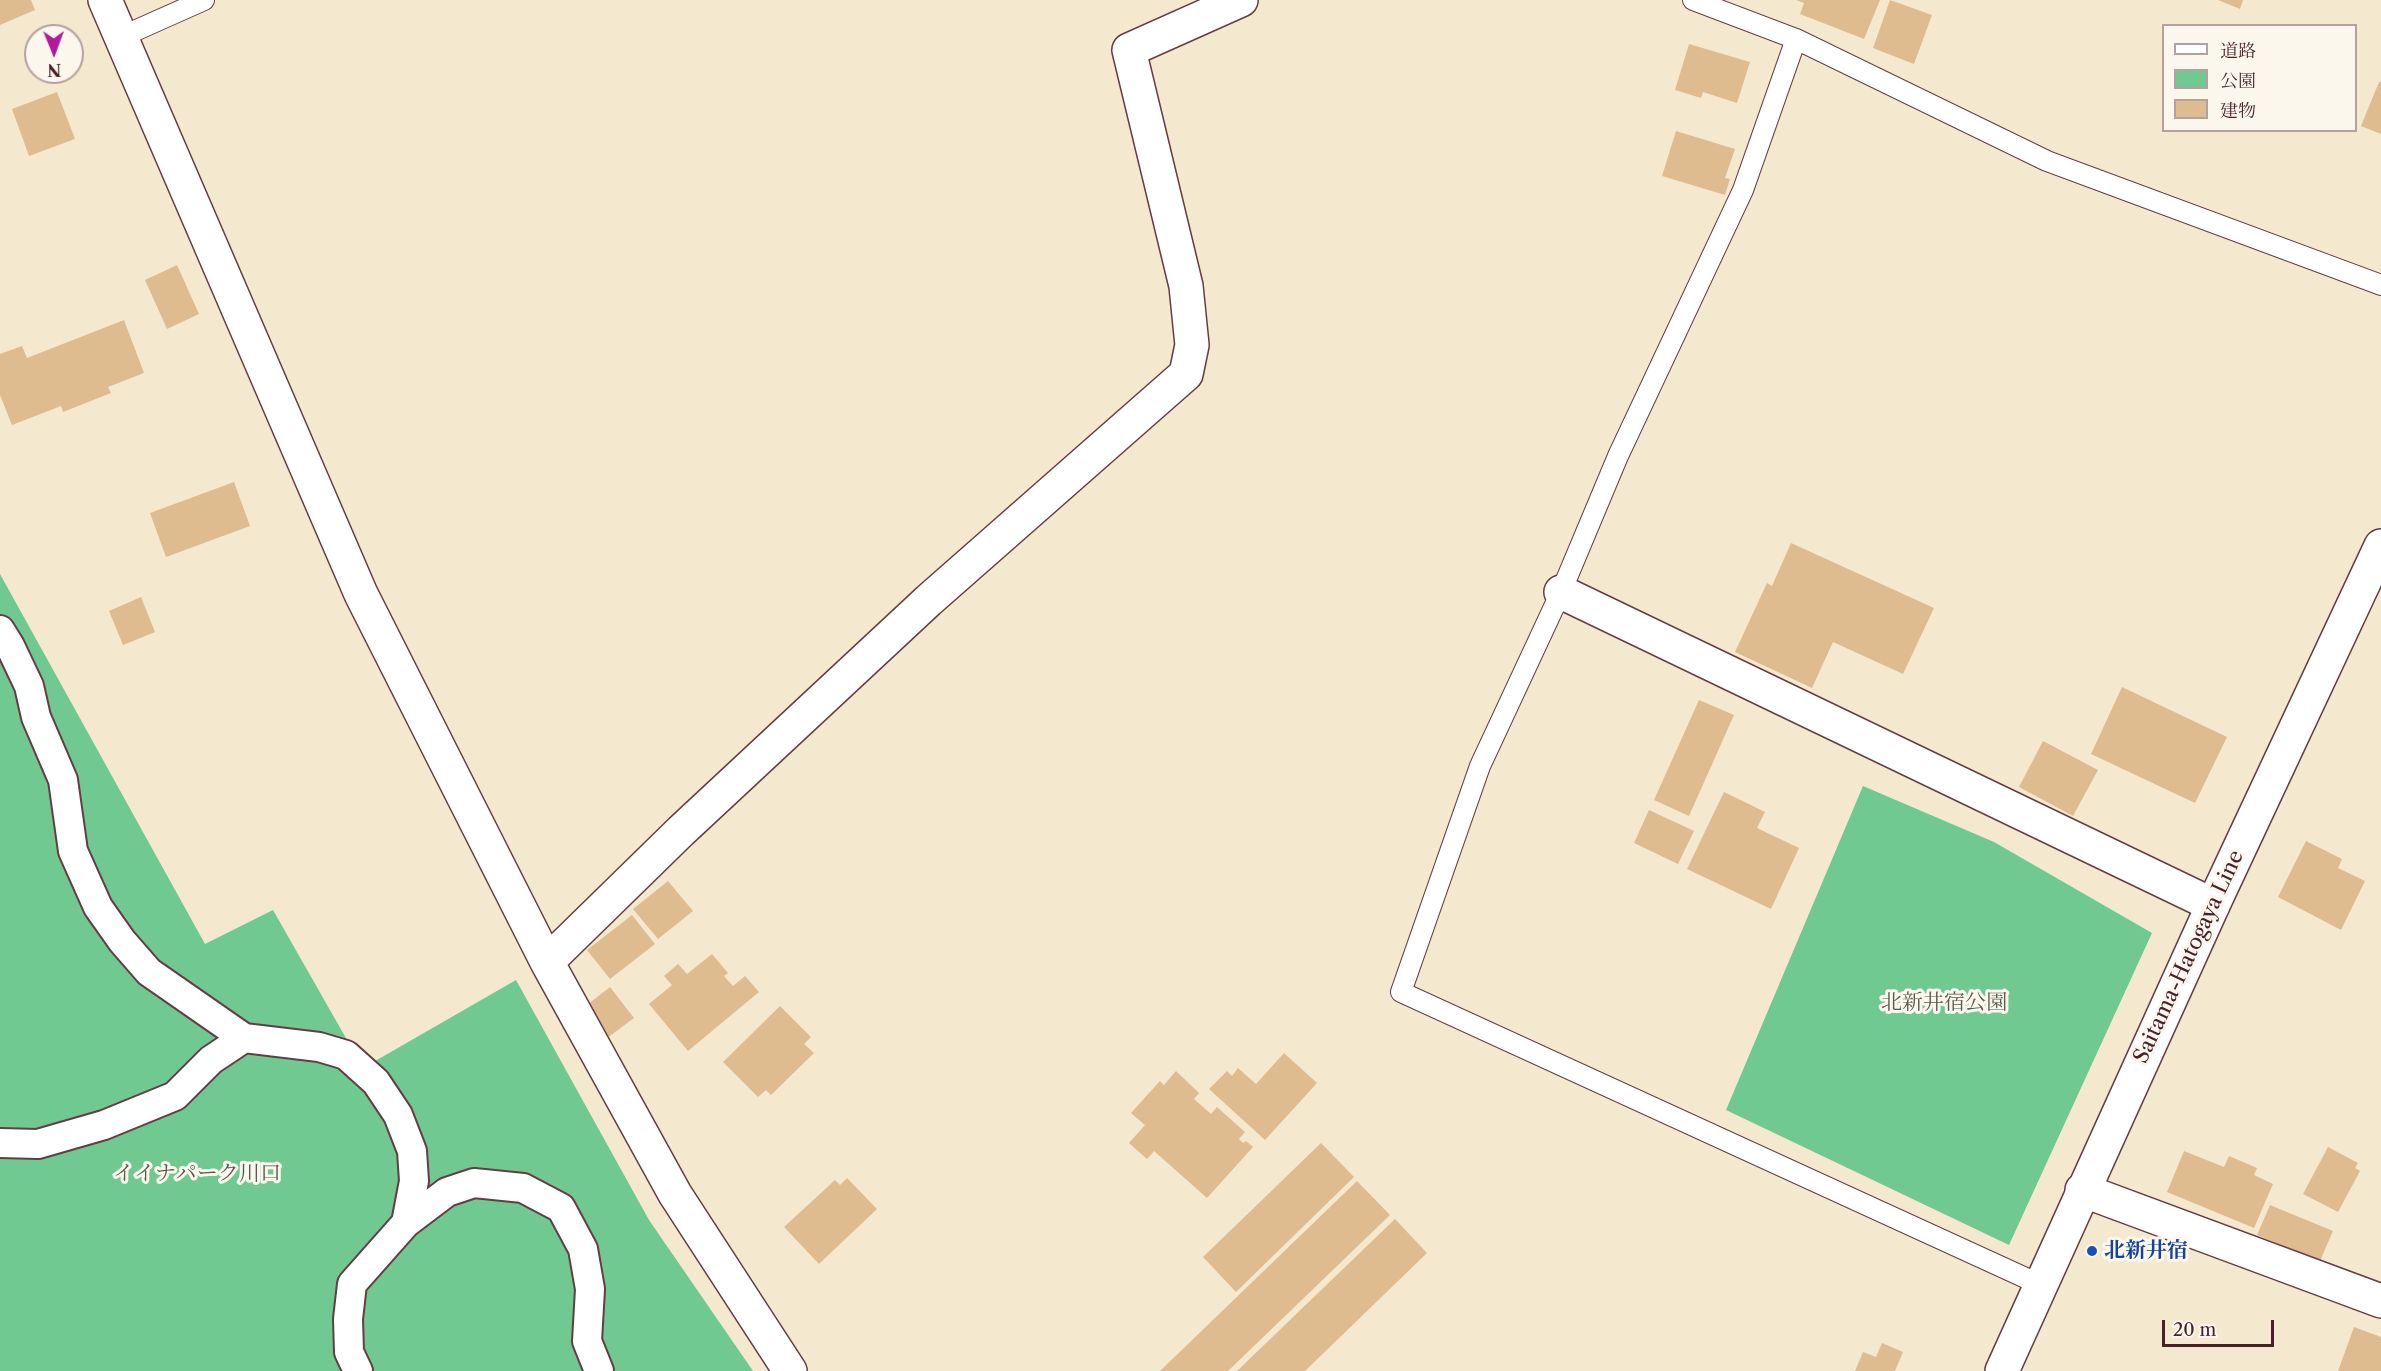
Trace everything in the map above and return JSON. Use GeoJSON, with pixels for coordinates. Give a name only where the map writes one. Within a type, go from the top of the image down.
{"type":"FeatureCollection","features":[{"type":"Feature","properties":{"kind":"street"},"geometry":{"type":"LineString","coordinates":[[105,0],[361,594],[547,962],[675,1194],[790,1371]]}},
{"type":"Feature","properties":{"kind":"street"},"geometry":{"type":"LineString","coordinates":[[547,962],[681,831],[921,608],[1186,374],[1192,345],[1186,286],[1129,50],[1240,0]]}},
{"type":"Feature","properties":{"kind":"street","name":"Saitama-Hatogaya Line"},"geometry":{"type":"LineString","coordinates":[[2002,1371],[2082,1190],[2381,546]]}},
{"type":"Feature","properties":{"kind":"street"},"geometry":{"type":"LineString","coordinates":[[1562,592],[2213,905]]}},
{"type":"Feature","properties":{"kind":"street"},"geometry":{"type":"LineString","coordinates":[[0,630],[29,686],[36,717],[63,780],[73,851],[98,907],[122,941],[149,972],[244,1038],[319,1047],[346,1055],[376,1082],[398,1115],[412,1151],[414,1181],[406,1223]]}},
{"type":"Feature","properties":{"kind":"street"},"geometry":{"type":"LineString","coordinates":[[0,1143],[38,1144],[104,1125],[175,1096],[212,1060],[244,1038]]}},
{"type":"Feature","properties":{"kind":"street"},"geometry":{"type":"LineString","coordinates":[[358,1371],[349,1352],[348,1319],[352,1284],[406,1223],[447,1192],[474,1183],[523,1188],[561,1208],[583,1249],[590,1289],[587,1341],[599,1371]]}},
{"type":"Feature","properties":{"kind":"street"},"geometry":{"type":"LineString","coordinates":[[2082,1190],[2381,1301]]}},
{"type":"Feature","properties":{"kind":"lane"},"geometry":{"type":"LineString","coordinates":[[121,37],[204,0]]}},
{"type":"Feature","properties":{"kind":"lane"},"geometry":{"type":"LineString","coordinates":[[1693,0],[1796,39],[2047,161],[2381,285]]}},
{"type":"Feature","properties":{"kind":"lane"},"geometry":{"type":"LineString","coordinates":[[1796,39],[1743,190],[1618,456],[1562,592],[1480,766],[1401,992],[2041,1285]]}},
{"type":"Feature","properties":{"kind":"green space","name":"イイナパーク川口"},"geometry":{"type":"Polygon","coordinates":[[[0,574],[205,944],[273,910],[363,1068],[516,980],[649,1220],[753,1371],[0,1371],[0,574]]]}},
{"type":"Feature","properties":{"kind":"green space","name":"北新井宿公園"},"geometry":{"type":"Polygon","coordinates":[[[1863,786],[1994,842],[2152,933],[2009,1245],[1726,1110],[1863,786]]]}},
{"type":"Feature","properties":{"kind":"building"},"geometry":{"type":"Polygon","coordinates":[[[0,0],[31,0],[35,10],[0,25],[0,0]]]}},
{"type":"Feature","properties":{"kind":"building"},"geometry":{"type":"Polygon","coordinates":[[[1796,0],[1880,0],[1864,39],[1800,14],[1804,3],[1796,0]]]}},
{"type":"Feature","properties":{"kind":"building"},"geometry":{"type":"Polygon","coordinates":[[[1890,0],[1932,15],[1914,64],[1873,48],[1890,0]]]}},
{"type":"Feature","properties":{"kind":"building"},"geometry":{"type":"Polygon","coordinates":[[[2218,0],[2243,0],[2240,9],[2218,0]]]}},
{"type":"Feature","properties":{"kind":"building"},"geometry":{"type":"Polygon","coordinates":[[[1689,44],[1750,62],[1737,103],[1703,92],[1701,98],[1675,90],[1689,44]]]}},
{"type":"Feature","properties":{"kind":"building"},"geometry":{"type":"Polygon","coordinates":[[[2379,82],[2381,82],[2381,134],[2361,126],[2379,82]]]}},
{"type":"Feature","properties":{"kind":"building"},"geometry":{"type":"Polygon","coordinates":[[[57,92],[75,139],[29,156],[12,109],[57,92]]]}},
{"type":"Feature","properties":{"kind":"building"},"geometry":{"type":"Polygon","coordinates":[[[1676,131],[1735,149],[1725,178],[1730,179],[1725,195],[1662,176],[1676,131]]]}},
{"type":"Feature","properties":{"kind":"building"},"geometry":{"type":"Polygon","coordinates":[[[177,265],[199,314],[167,329],[145,280],[177,265]]]}},
{"type":"Feature","properties":{"kind":"building"},"geometry":{"type":"Polygon","coordinates":[[[124,320],[144,373],[108,387],[111,393],[63,412],[61,406],[12,425],[0,395],[0,354],[22,346],[27,358],[124,320]]]}},
{"type":"Feature","properties":{"kind":"building"},"geometry":{"type":"Polygon","coordinates":[[[234,482],[250,526],[166,557],[150,513],[234,482]]]}},
{"type":"Feature","properties":{"kind":"building"},"geometry":{"type":"Polygon","coordinates":[[[1791,543],[1934,608],[1903,674],[1833,642],[1812,688],[1735,652],[1767,583],[1772,586],[1791,543]]]}},
{"type":"Feature","properties":{"kind":"building"},"geometry":{"type":"Polygon","coordinates":[[[141,597],[155,632],[123,645],[109,611],[141,597]]]}},
{"type":"Feature","properties":{"kind":"building"},"geometry":{"type":"Polygon","coordinates":[[[2122,687],[2227,737],[2195,803],[2091,754],[2122,687]]]}},
{"type":"Feature","properties":{"kind":"building"},"geometry":{"type":"Polygon","coordinates":[[[1699,700],[1734,715],[1689,816],[1654,800],[1699,700]]]}},
{"type":"Feature","properties":{"kind":"building"},"geometry":{"type":"Polygon","coordinates":[[[2043,741],[2098,770],[2073,816],[2019,787],[2043,741]]]}},
{"type":"Feature","properties":{"kind":"building"},"geometry":{"type":"Polygon","coordinates":[[[1724,792],[1765,812],[1757,828],[1799,848],[1771,909],[1687,869],[1724,792]]]}},
{"type":"Feature","properties":{"kind":"building"},"geometry":{"type":"Polygon","coordinates":[[[1649,810],[1694,831],[1678,864],[1634,843],[1649,810]]]}},
{"type":"Feature","properties":{"kind":"building"},"geometry":{"type":"Polygon","coordinates":[[[2306,841],[2342,859],[2338,868],[2365,881],[2341,930],[2278,897],[2306,841]]]}},
{"type":"Feature","properties":{"kind":"building"},"geometry":{"type":"Polygon","coordinates":[[[668,881],[693,911],[658,939],[633,909],[668,881]]]}},
{"type":"Feature","properties":{"kind":"building"},"geometry":{"type":"Polygon","coordinates":[[[632,915],[655,944],[610,979],[587,950],[632,915]]]}},
{"type":"Feature","properties":{"kind":"building"},"geometry":{"type":"Polygon","coordinates":[[[712,954],[728,973],[724,976],[733,986],[745,976],[759,992],[688,1051],[649,1004],[672,985],[664,976],[678,964],[687,974],[712,954]]]}},
{"type":"Feature","properties":{"kind":"building"},"geometry":{"type":"Polygon","coordinates":[[[610,987],[634,1018],[607,1038],[583,1008],[610,987]]]}},
{"type":"Feature","properties":{"kind":"building"},"geometry":{"type":"Polygon","coordinates":[[[780,1006],[811,1037],[804,1044],[814,1053],[771,1095],[766,1090],[758,1097],[723,1062],[780,1006]]]}},
{"type":"Feature","properties":{"kind":"building"},"geometry":{"type":"Polygon","coordinates":[[[1284,1053],[1317,1083],[1265,1140],[1209,1089],[1227,1071],[1232,1076],[1238,1068],[1256,1084],[1284,1053]]]}},
{"type":"Feature","properties":{"kind":"building"},"geometry":{"type":"Polygon","coordinates":[[[1176,1071],[1199,1093],[1194,1099],[1211,1114],[1217,1107],[1245,1132],[1239,1139],[1253,1147],[1207,1198],[1154,1151],[1147,1159],[1129,1143],[1145,1125],[1131,1113],[1160,1081],[1164,1085],[1176,1071]]]}},
{"type":"Feature","properties":{"kind":"building"},"geometry":{"type":"Polygon","coordinates":[[[1321,1143],[1354,1177],[1236,1292],[1203,1257],[1321,1143]]]}},
{"type":"Feature","properties":{"kind":"building"},"geometry":{"type":"Polygon","coordinates":[[[2328,1147],[2358,1163],[2355,1168],[2360,1171],[2338,1212],[2303,1194],[2328,1147]]]}},
{"type":"Feature","properties":{"kind":"building"},"geometry":{"type":"Polygon","coordinates":[[[2184,1151],[2224,1167],[2229,1156],[2257,1168],[2254,1175],[2273,1184],[2254,1228],[2167,1192],[2184,1151]]]}},
{"type":"Feature","properties":{"kind":"building"},"geometry":{"type":"Polygon","coordinates":[[[847,1178],[877,1209],[819,1264],[784,1227],[835,1180],[840,1185],[847,1178]]]}},
{"type":"Feature","properties":{"kind":"building"},"geometry":{"type":"Polygon","coordinates":[[[1357,1181],[1390,1215],[1228,1371],[1160,1371],[1357,1181]]]}},
{"type":"Feature","properties":{"kind":"building"},"geometry":{"type":"Polygon","coordinates":[[[2270,1205],[2333,1231],[2320,1261],[2257,1235],[2270,1205]]]}},
{"type":"Feature","properties":{"kind":"building"},"geometry":{"type":"Polygon","coordinates":[[[1395,1219],[1427,1253],[1305,1371],[1237,1371],[1395,1219]]]}},
{"type":"Feature","properties":{"kind":"building"},"geometry":{"type":"Polygon","coordinates":[[[2354,1327],[2381,1337],[2381,1371],[2338,1371],[2354,1327]]]}},
{"type":"Feature","properties":{"kind":"building"},"geometry":{"type":"Polygon","coordinates":[[[1882,1343],[1903,1352],[1895,1371],[1855,1371],[1863,1352],[1876,1357],[1882,1343]]]}},
{"type":"Feature","properties":{"kind":"place","name":"北新井宿"},"geometry":{"type":"Point","coordinates":[2092,1251]}}]}
